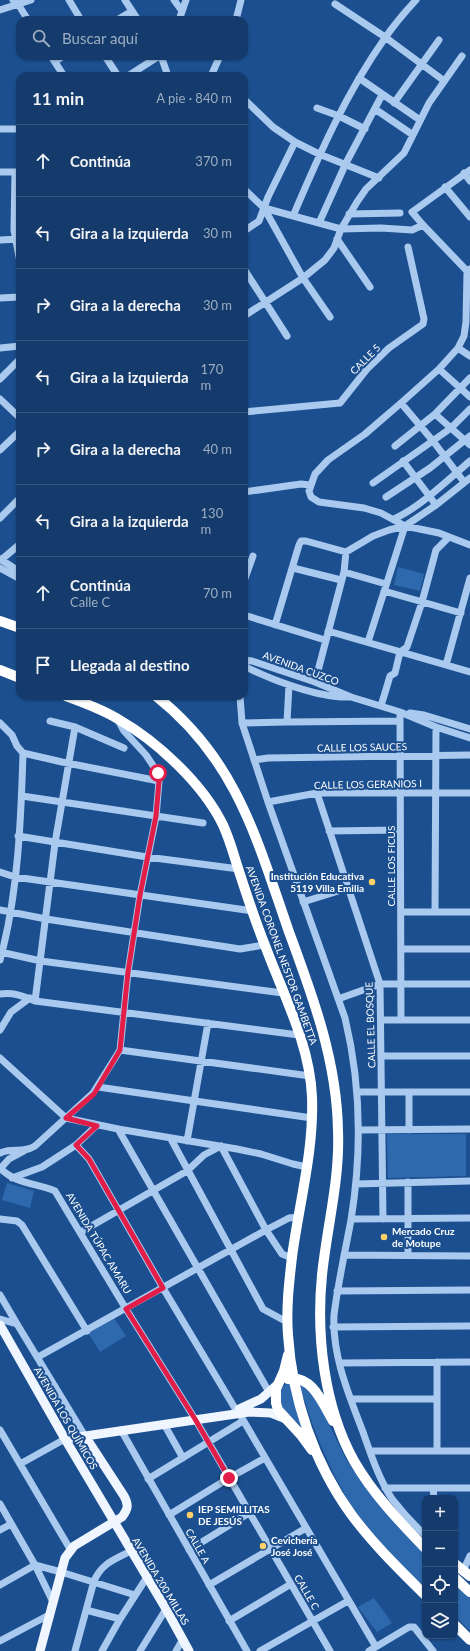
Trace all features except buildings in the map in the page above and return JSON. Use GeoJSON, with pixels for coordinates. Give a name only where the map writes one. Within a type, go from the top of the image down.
{"type":"FeatureCollection","features":[{"type":"Feature","properties":{"kind":"highway"},"geometry":{"type":"LineString","coordinates":[[0,620],[16,626]]}},
{"type":"Feature","properties":{"kind":"highway"},"geometry":{"type":"LineString","coordinates":[[0,670],[16,676]]}},
{"type":"Feature","properties":{"kind":"highway","name":"AVENIDA CORONEL NESTOR GAMBETTA"},"geometry":{"type":"LineString","coordinates":[[75,700],[117,718],[152,742],[175,763],[200,790],[211,804],[223,825],[264,945],[299,1035],[310,1076],[312,1118],[307,1167],[292,1258],[287,1322],[294,1378],[306,1424],[322,1466],[341,1500],[364,1532],[422,1592]]}},
{"type":"Feature","properties":{"kind":"highway","name":"AVENIDA CORONEL NESTOR GAMBETTA"},"geometry":{"type":"LineString","coordinates":[[160,700],[203,742],[222,769],[241,801],[260,845],[311,992],[324,1035],[335,1083],[339,1135],[338,1161],[322,1275],[320,1306],[325,1374],[333,1407],[354,1460],[375,1493],[422,1545]]}},
{"type":"Feature","properties":{"kind":"highway"},"geometry":{"type":"LineString","coordinates":[[289,1345],[284,1371],[276,1390],[276,1403],[278,1410],[301,1435],[322,1466]]}},
{"type":"Feature","properties":{"kind":"highway"},"geometry":{"type":"LineString","coordinates":[[279,1383],[294,1378],[301,1379],[309,1383],[347,1445]]}},
{"type":"Feature","properties":{"kind":"highway"},"geometry":{"type":"LineString","coordinates":[[412,1534],[422,1541]]}},
{"type":"Feature","properties":{"kind":"highway"},"geometry":{"type":"LineString","coordinates":[[458,1581],[470,1592]]}},
{"type":"Feature","properties":{"kind":"highway"},"geometry":{"type":"LineString","coordinates":[[458,1628],[470,1640]]}},
{"type":"Feature","properties":{"kind":"main road","name":"AVENIDA LOS QUÍMICOS"},"geometry":{"type":"LineString","coordinates":[[0,1325],[114,1522]]}},
{"type":"Feature","properties":{"kind":"main road"},"geometry":{"type":"LineString","coordinates":[[239,1415],[279,1383]]}},
{"type":"Feature","properties":{"kind":"main road"},"geometry":{"type":"LineString","coordinates":[[65,1439],[227,1414],[239,1415],[260,1412],[271,1413],[288,1420]]}},
{"type":"Feature","properties":{"kind":"main road"},"geometry":{"type":"LineString","coordinates":[[40,1651],[65,1558],[70,1549],[122,1517],[127,1511],[127,1502],[85,1436]]}},
{"type":"Feature","properties":{"kind":"main road","name":"AVENIDA 200 MILLAS"},"geometry":{"type":"LineString","coordinates":[[114,1522],[130,1551],[166,1608],[189,1651]]}},
{"type":"Feature","properties":{"kind":"street"},"geometry":{"type":"LineString","coordinates":[[0,10],[15,2],[31,0]]}},
{"type":"Feature","properties":{"kind":"street"},"geometry":{"type":"LineString","coordinates":[[69,0],[79,16]]}},
{"type":"Feature","properties":{"kind":"street"},"geometry":{"type":"LineString","coordinates":[[125,0],[136,16]]}},
{"type":"Feature","properties":{"kind":"street"},"geometry":{"type":"LineString","coordinates":[[174,0],[182,11]]}},
{"type":"Feature","properties":{"kind":"street"},"geometry":{"type":"LineString","coordinates":[[180,16],[186,0]]}},
{"type":"Feature","properties":{"kind":"street"},"geometry":{"type":"LineString","coordinates":[[237,16],[241,0]]}},
{"type":"Feature","properties":{"kind":"street"},"geometry":{"type":"LineString","coordinates":[[292,216],[319,154],[359,78],[385,37],[416,0]]}},
{"type":"Feature","properties":{"kind":"street"},"geometry":{"type":"LineString","coordinates":[[15,2],[25,16]]}},
{"type":"Feature","properties":{"kind":"street"},"geometry":{"type":"LineString","coordinates":[[335,4],[385,37],[443,80]]}},
{"type":"Feature","properties":{"kind":"street"},"geometry":{"type":"LineString","coordinates":[[123,16],[132,10]]}},
{"type":"Feature","properties":{"kind":"street"},"geometry":{"type":"LineString","coordinates":[[394,103],[439,40]]}},
{"type":"Feature","properties":{"kind":"street"},"geometry":{"type":"LineString","coordinates":[[248,313],[303,278],[325,260],[334,248],[341,229],[349,214],[366,189],[404,154],[429,103],[443,80],[462,56]]}},
{"type":"Feature","properties":{"kind":"street"},"geometry":{"type":"LineString","coordinates":[[54,60],[61,72]]}},
{"type":"Feature","properties":{"kind":"street"},"geometry":{"type":"LineString","coordinates":[[107,60],[115,72]]}},
{"type":"Feature","properties":{"kind":"street"},"geometry":{"type":"LineString","coordinates":[[134,72],[154,60]]}},
{"type":"Feature","properties":{"kind":"street"},"geometry":{"type":"LineString","coordinates":[[162,60],[166,72]]}},
{"type":"Feature","properties":{"kind":"street"},"geometry":{"type":"LineString","coordinates":[[213,72],[218,60]]}},
{"type":"Feature","properties":{"kind":"street"},"geometry":{"type":"LineString","coordinates":[[359,78],[420,120]]}},
{"type":"Feature","properties":{"kind":"street"},"geometry":{"type":"LineString","coordinates":[[319,223],[346,163],[382,95]]}},
{"type":"Feature","properties":{"kind":"street"},"geometry":{"type":"LineString","coordinates":[[248,104],[273,127],[295,142],[319,154],[346,163],[379,178]]}},
{"type":"Feature","properties":{"kind":"street"},"geometry":{"type":"LineString","coordinates":[[317,108],[339,116],[365,129]]}},
{"type":"Feature","properties":{"kind":"street"},"geometry":{"type":"LineString","coordinates":[[375,109],[413,135]]}},
{"type":"Feature","properties":{"kind":"street"},"geometry":{"type":"LineString","coordinates":[[0,130],[16,129]]}},
{"type":"Feature","properties":{"kind":"street"},"geometry":{"type":"LineString","coordinates":[[248,228],[259,221],[268,197],[295,142]]}},
{"type":"Feature","properties":{"kind":"street"},"geometry":{"type":"LineString","coordinates":[[0,172],[16,172]]}},
{"type":"Feature","properties":{"kind":"street"},"geometry":{"type":"LineString","coordinates":[[470,181],[467,172],[412,212],[469,271],[466,322],[464,336],[458,348],[439,369],[401,403],[365,434],[328,460],[316,474],[310,484],[309,491],[311,497],[319,502],[364,508],[381,513],[405,526],[449,537],[470,545]]}},
{"type":"Feature","properties":{"kind":"street"},"geometry":{"type":"LineString","coordinates":[[445,187],[470,217]]}},
{"type":"Feature","properties":{"kind":"street"},"geometry":{"type":"LineString","coordinates":[[248,193],[264,208],[303,278],[330,317]]}},
{"type":"Feature","properties":{"kind":"street"},"geometry":{"type":"LineString","coordinates":[[264,208],[341,229],[381,228],[412,230],[423,225]]}},
{"type":"Feature","properties":{"kind":"street"},"geometry":{"type":"LineString","coordinates":[[349,214],[400,213]]}},
{"type":"Feature","properties":{"kind":"street"},"geometry":{"type":"LineString","coordinates":[[338,239],[370,287]]}},
{"type":"Feature","properties":{"kind":"street"},"geometry":{"type":"LineString","coordinates":[[0,240],[16,240]]}},
{"type":"Feature","properties":{"kind":"street","name":"CALLE 5"},"geometry":{"type":"LineString","coordinates":[[248,412],[340,403],[366,369],[389,348],[423,324],[424,318],[408,247]]}},
{"type":"Feature","properties":{"kind":"street"},"geometry":{"type":"LineString","coordinates":[[248,275],[287,336]]}},
{"type":"Feature","properties":{"kind":"street"},"geometry":{"type":"LineString","coordinates":[[0,298],[16,297]]}},
{"type":"Feature","properties":{"kind":"street"},"geometry":{"type":"LineString","coordinates":[[0,348],[16,346]]}},
{"type":"Feature","properties":{"kind":"street"},"geometry":{"type":"LineString","coordinates":[[458,348],[470,356]]}},
{"type":"Feature","properties":{"kind":"street"},"geometry":{"type":"LineString","coordinates":[[0,379],[16,363]]}},
{"type":"Feature","properties":{"kind":"street"},"geometry":{"type":"LineString","coordinates":[[439,369],[470,397]]}},
{"type":"Feature","properties":{"kind":"street"},"geometry":{"type":"LineString","coordinates":[[395,446],[435,414],[470,378]]}},
{"type":"Feature","properties":{"kind":"street"},"geometry":{"type":"LineString","coordinates":[[0,399],[16,414]]}},
{"type":"Feature","properties":{"kind":"street"},"geometry":{"type":"LineString","coordinates":[[275,625],[301,541],[346,552],[373,536],[405,526],[436,505],[467,480],[456,472],[445,456],[401,403]]}},
{"type":"Feature","properties":{"kind":"street"},"geometry":{"type":"LineString","coordinates":[[373,483],[451,428],[470,409]]}},
{"type":"Feature","properties":{"kind":"street"},"geometry":{"type":"LineString","coordinates":[[386,497],[468,440],[435,414]]}},
{"type":"Feature","properties":{"kind":"street"},"geometry":{"type":"LineString","coordinates":[[0,450],[16,435]]}},
{"type":"Feature","properties":{"kind":"street"},"geometry":{"type":"LineString","coordinates":[[403,461],[436,505]]}},
{"type":"Feature","properties":{"kind":"street"},"geometry":{"type":"LineString","coordinates":[[394,519],[402,515],[429,495],[470,461]]}},
{"type":"Feature","properties":{"kind":"street"},"geometry":{"type":"LineString","coordinates":[[248,491],[310,484]]}},
{"type":"Feature","properties":{"kind":"street"},"geometry":{"type":"LineString","coordinates":[[0,518],[16,502]]}},
{"type":"Feature","properties":{"kind":"street"},"geometry":{"type":"LineString","coordinates":[[368,642],[405,526]]}},
{"type":"Feature","properties":{"kind":"street"},"geometry":{"type":"LineString","coordinates":[[381,706],[390,676],[395,673],[400,652],[407,647],[422,602],[436,550],[449,537]]}},
{"type":"Feature","properties":{"kind":"street"},"geometry":{"type":"LineString","coordinates":[[16,547],[1,559],[16,569]]}},
{"type":"Feature","properties":{"kind":"street"},"geometry":{"type":"LineString","coordinates":[[315,682],[344,572],[346,552]]}},
{"type":"Feature","properties":{"kind":"street"},"geometry":{"type":"LineString","coordinates":[[248,570],[253,556]]}},
{"type":"Feature","properties":{"kind":"street"},"geometry":{"type":"LineString","coordinates":[[0,568],[16,577]]}},
{"type":"Feature","properties":{"kind":"street"},"geometry":{"type":"LineString","coordinates":[[293,568],[341,580]]}},
{"type":"Feature","properties":{"kind":"street"},"geometry":{"type":"LineString","coordinates":[[344,572],[386,584]]}},
{"type":"Feature","properties":{"kind":"street"},"geometry":{"type":"LineString","coordinates":[[446,665],[470,578]]}},
{"type":"Feature","properties":{"kind":"street"},"geometry":{"type":"LineString","coordinates":[[384,592],[461,613]]}},
{"type":"Feature","properties":{"kind":"street"},"geometry":{"type":"LineString","coordinates":[[248,616],[326,640]]}},
{"type":"Feature","properties":{"kind":"street"},"geometry":{"type":"LineString","coordinates":[[328,631],[470,672]]}},
{"type":"Feature","properties":{"kind":"street","name":"AVENIDA CUZCO"},"geometry":{"type":"LineString","coordinates":[[248,666],[315,682],[351,697],[400,712],[470,738]]}},
{"type":"Feature","properties":{"kind":"street","name":"AVENIDA CUZCO"},"geometry":{"type":"LineString","coordinates":[[248,667],[289,685],[337,698],[351,697]]}},
{"type":"Feature","properties":{"kind":"street"},"geometry":{"type":"LineString","coordinates":[[287,722],[289,685]]}},
{"type":"Feature","properties":{"kind":"street"},"geometry":{"type":"LineString","coordinates":[[240,700],[242,723],[254,760],[338,999],[350,1038],[358,1092],[359,1130],[356,1184],[337,1291],[333,1327],[336,1351],[351,1399],[370,1451],[386,1488],[400,1508],[422,1532]]}},
{"type":"Feature","properties":{"kind":"street","name":"AVENIDA CUZCO"},"geometry":{"type":"LineString","coordinates":[[400,712],[424,715],[470,729]]}},
{"type":"Feature","properties":{"kind":"street","name":"CALLE LOS FICUS"},"geometry":{"type":"LineString","coordinates":[[400,712],[401,1020]]}},
{"type":"Feature","properties":{"kind":"street"},"geometry":{"type":"LineString","coordinates":[[0,1168],[9,1159],[35,1146],[94,1094],[120,1050],[128,972],[140,895],[156,816],[159,781],[158,773],[154,767],[138,744],[124,731],[117,718]]}},
{"type":"Feature","properties":{"kind":"street"},"geometry":{"type":"LineString","coordinates":[[50,721],[76,727],[124,748]]}},
{"type":"Feature","properties":{"kind":"street"},"geometry":{"type":"LineString","coordinates":[[242,723],[400,721]]}},
{"type":"Feature","properties":{"kind":"street"},"geometry":{"type":"LineString","coordinates":[[0,723],[12,735],[17,746],[23,753],[70,764],[159,781]]}},
{"type":"Feature","properties":{"kind":"street"},"geometry":{"type":"LineString","coordinates":[[435,912],[436,726]]}},
{"type":"Feature","properties":{"kind":"street"},"geometry":{"type":"LineString","coordinates":[[0,1030],[11,1012],[33,1000],[41,961],[55,843],[76,727]]}},
{"type":"Feature","properties":{"kind":"street"},"geometry":{"type":"LineString","coordinates":[[23,753],[22,796],[15,877],[11,913],[1,955],[283,993]]}},
{"type":"Feature","properties":{"kind":"street","name":"CALLE LOS SAUCES"},"geometry":{"type":"LineString","coordinates":[[254,760],[268,758],[470,755]]}},
{"type":"Feature","properties":{"kind":"street","name":"CALLE LOS GERANIOS I"},"geometry":{"type":"LineString","coordinates":[[268,802],[317,793],[470,792]]}},
{"type":"Feature","properties":{"kind":"street","name":"CALLE EL BOSQUE"},"geometry":{"type":"LineString","coordinates":[[317,793],[380,984],[383,1219]]}},
{"type":"Feature","properties":{"kind":"street"},"geometry":{"type":"LineString","coordinates":[[22,796],[203,823]]}},
{"type":"Feature","properties":{"kind":"street"},"geometry":{"type":"LineString","coordinates":[[329,830],[400,830]]}},
{"type":"Feature","properties":{"kind":"street"},"geometry":{"type":"LineString","coordinates":[[18,836],[148,857],[239,869]]}},
{"type":"Feature","properties":{"kind":"street"},"geometry":{"type":"LineString","coordinates":[[0,872],[15,877],[253,911]]}},
{"type":"Feature","properties":{"kind":"street"},"geometry":{"type":"LineString","coordinates":[[303,902],[348,888]]}},
{"type":"Feature","properties":{"kind":"street"},"geometry":{"type":"LineString","coordinates":[[0,910],[46,919],[240,949],[264,945]]}},
{"type":"Feature","properties":{"kind":"street"},"geometry":{"type":"LineString","coordinates":[[401,912],[470,912]]}},
{"type":"Feature","properties":{"kind":"street"},"geometry":{"type":"LineString","coordinates":[[401,949],[470,949]]}},
{"type":"Feature","properties":{"kind":"street"},"geometry":{"type":"LineString","coordinates":[[338,999],[380,984],[470,984]]}},
{"type":"Feature","properties":{"kind":"street"},"geometry":{"type":"LineString","coordinates":[[0,994],[8,993],[22,995],[33,1000],[299,1035]]}},
{"type":"Feature","properties":{"kind":"street"},"geometry":{"type":"LineString","coordinates":[[381,1020],[470,1020]]}},
{"type":"Feature","properties":{"kind":"street"},"geometry":{"type":"LineString","coordinates":[[187,1141],[208,1023]]}},
{"type":"Feature","properties":{"kind":"street"},"geometry":{"type":"LineString","coordinates":[[120,1050],[310,1076]]}},
{"type":"Feature","properties":{"kind":"street"},"geometry":{"type":"LineString","coordinates":[[381,1056],[470,1056]]}},
{"type":"Feature","properties":{"kind":"street"},"geometry":{"type":"LineString","coordinates":[[0,1058],[66,1118],[118,1130],[221,1146],[261,1154],[307,1167]]}},
{"type":"Feature","properties":{"kind":"street"},"geometry":{"type":"LineString","coordinates":[[98,1087],[312,1118]]}},
{"type":"Feature","properties":{"kind":"street"},"geometry":{"type":"LineString","coordinates":[[358,1092],[470,1092]]}},
{"type":"Feature","properties":{"kind":"street"},"geometry":{"type":"LineString","coordinates":[[409,1092],[409,1130]]}},
{"type":"Feature","properties":{"kind":"street"},"geometry":{"type":"LineString","coordinates":[[12,1178],[42,1167],[76,1145],[97,1126]]}},
{"type":"Feature","properties":{"kind":"street"},"geometry":{"type":"LineString","coordinates":[[359,1130],[470,1129]]}},
{"type":"Feature","properties":{"kind":"street"},"geometry":{"type":"LineString","coordinates":[[118,1130],[269,1392]]}},
{"type":"Feature","properties":{"kind":"street"},"geometry":{"type":"LineString","coordinates":[[170,1139],[264,1309],[287,1322]]}},
{"type":"Feature","properties":{"kind":"street"},"geometry":{"type":"LineString","coordinates":[[76,1145],[89,1159],[163,1288],[376,1647]]}},
{"type":"Feature","properties":{"kind":"street"},"geometry":{"type":"LineString","coordinates":[[81,1232],[187,1171],[204,1155],[221,1146]]}},
{"type":"Feature","properties":{"kind":"street"},"geometry":{"type":"LineString","coordinates":[[221,1146],[266,1230],[282,1254],[292,1258]]}},
{"type":"Feature","properties":{"kind":"street"},"geometry":{"type":"LineString","coordinates":[[0,1153],[7,1149],[24,1151]]}},
{"type":"Feature","properties":{"kind":"street","name":"AVENIDA TÚPAC AMARU"},"geometry":{"type":"LineString","coordinates":[[0,1168],[12,1178],[45,1186],[55,1191],[126,1309],[195,1419]]}},
{"type":"Feature","properties":{"kind":"street"},"geometry":{"type":"LineString","coordinates":[[356,1184],[470,1181]]}},
{"type":"Feature","properties":{"kind":"street"},"geometry":{"type":"LineString","coordinates":[[408,1182],[408,1255]]}},
{"type":"Feature","properties":{"kind":"street"},"geometry":{"type":"LineString","coordinates":[[38,1357],[266,1230],[289,1218],[298,1217]]}},
{"type":"Feature","properties":{"kind":"street"},"geometry":{"type":"LineString","coordinates":[[0,1218],[17,1221],[22,1224],[87,1331]]}},
{"type":"Feature","properties":{"kind":"street"},"geometry":{"type":"LineString","coordinates":[[351,1219],[470,1218]]}},
{"type":"Feature","properties":{"kind":"street"},"geometry":{"type":"LineString","coordinates":[[344,1255],[470,1256]]}},
{"type":"Feature","properties":{"kind":"street"},"geometry":{"type":"LineString","coordinates":[[337,1291],[470,1290]]}},
{"type":"Feature","properties":{"kind":"street"},"geometry":{"type":"LineString","coordinates":[[0,1295],[85,1436]]}},
{"type":"Feature","properties":{"kind":"street"},"geometry":{"type":"LineString","coordinates":[[0,1325],[17,1324]]}},
{"type":"Feature","properties":{"kind":"street"},"geometry":{"type":"LineString","coordinates":[[333,1327],[470,1326]]}},
{"type":"Feature","properties":{"kind":"street"},"geometry":{"type":"LineString","coordinates":[[437,1362],[437,1451]]}},
{"type":"Feature","properties":{"kind":"street"},"geometry":{"type":"LineString","coordinates":[[340,1363],[470,1362]]}},
{"type":"Feature","properties":{"kind":"street"},"geometry":{"type":"LineString","coordinates":[[351,1399],[437,1399]]}},
{"type":"Feature","properties":{"kind":"street"},"geometry":{"type":"LineString","coordinates":[[148,1479],[209,1442],[239,1415]]}},
{"type":"Feature","properties":{"kind":"street","name":"CALLE C"},"geometry":{"type":"LineString","coordinates":[[195,1419],[330,1651]]}},
{"type":"Feature","properties":{"kind":"street"},"geometry":{"type":"LineString","coordinates":[[164,1424],[183,1458]]}},
{"type":"Feature","properties":{"kind":"street"},"geometry":{"type":"LineString","coordinates":[[0,1430],[70,1549]]}},
{"type":"Feature","properties":{"kind":"street","name":"CALLE A"},"geometry":{"type":"LineString","coordinates":[[121,1430],[246,1651]]}},
{"type":"Feature","properties":{"kind":"street"},"geometry":{"type":"LineString","coordinates":[[20,1464],[65,1439]]}},
{"type":"Feature","properties":{"kind":"street"},"geometry":{"type":"LineString","coordinates":[[370,1451],[470,1451]]}},
{"type":"Feature","properties":{"kind":"street"},"geometry":{"type":"LineString","coordinates":[[169,1515],[265,1458]]}},
{"type":"Feature","properties":{"kind":"street"},"geometry":{"type":"LineString","coordinates":[[386,1488],[470,1488]]}},
{"type":"Feature","properties":{"kind":"street"},"geometry":{"type":"LineString","coordinates":[[433,1488],[434,1495]]}},
{"type":"Feature","properties":{"kind":"street"},"geometry":{"type":"LineString","coordinates":[[0,1504],[35,1565],[53,1602]]}},
{"type":"Feature","properties":{"kind":"street"},"geometry":{"type":"LineString","coordinates":[[189,1550],[249,1513]]}},
{"type":"Feature","properties":{"kind":"street"},"geometry":{"type":"LineString","coordinates":[[0,1530],[11,1524]]}},
{"type":"Feature","properties":{"kind":"street"},"geometry":{"type":"LineString","coordinates":[[209,1585],[306,1528]]}},
{"type":"Feature","properties":{"kind":"street"},"geometry":{"type":"LineString","coordinates":[[75,1651],[94,1581],[100,1568],[130,1551]]}},
{"type":"Feature","properties":{"kind":"street"},"geometry":{"type":"LineString","coordinates":[[463,1570],[470,1556]]}},
{"type":"Feature","properties":{"kind":"street"},"geometry":{"type":"LineString","coordinates":[[0,1585],[35,1565],[94,1581],[135,1595]]}},
{"type":"Feature","properties":{"kind":"street"},"geometry":{"type":"LineString","coordinates":[[102,1651],[135,1595],[147,1578]]}},
{"type":"Feature","properties":{"kind":"street"},"geometry":{"type":"LineString","coordinates":[[229,1621],[291,1584]]}},
{"type":"Feature","properties":{"kind":"street"},"geometry":{"type":"LineString","coordinates":[[260,1651],[348,1600]]}},
{"type":"Feature","properties":{"kind":"street"},"geometry":{"type":"LineString","coordinates":[[140,1651],[166,1608]]}},
{"type":"Feature","properties":{"kind":"street"},"geometry":{"type":"LineString","coordinates":[[86,1610],[120,1620]]}},
{"type":"Feature","properties":{"kind":"street"},"geometry":{"type":"LineString","coordinates":[[0,1641],[50,1615]]}},
{"type":"Feature","properties":{"kind":"street"},"geometry":{"type":"LineString","coordinates":[[369,1651],[409,1627],[412,1627],[422,1636],[433,1651]]}},
{"type":"Feature","properties":{"kind":"street"},"geometry":{"type":"LineString","coordinates":[[176,1651],[183,1639]]}},
{"type":"Feature","properties":{"kind":"shaded area"},"geometry":{"type":"Polygon","coordinates":[[[398,567],[424,574],[420,591],[394,585],[398,567]]]}},
{"type":"Feature","properties":{"kind":"shaded area"},"geometry":{"type":"Polygon","coordinates":[[[387,1134],[466,1134],[466,1176],[388,1178],[387,1134]]]}},
{"type":"Feature","properties":{"kind":"shaded area"},"geometry":{"type":"Polygon","coordinates":[[[7,1183],[34,1191],[30,1208],[2,1200],[7,1183]]]}},
{"type":"Feature","properties":{"kind":"shaded area"},"geometry":{"type":"Polygon","coordinates":[[[114,1318],[126,1336],[100,1352],[88,1333],[114,1318]]]}},
{"type":"Feature","properties":{"kind":"shaded area"},"geometry":{"type":"Polygon","coordinates":[[[298,1381],[304,1383],[323,1412],[353,1470],[399,1528],[422,1550],[422,1586],[386,1552],[355,1510],[344,1493],[326,1457],[298,1381]]]}},
{"type":"Feature","properties":{"kind":"shaded area"},"geometry":{"type":"Polygon","coordinates":[[[289,1383],[292,1383],[307,1435],[300,1425],[282,1409],[280,1394],[282,1388],[289,1383]]]}},
{"type":"Feature","properties":{"kind":"shaded area"},"geometry":{"type":"Polygon","coordinates":[[[458,1583],[470,1595],[470,1631],[458,1619],[458,1583]]]}},
{"type":"Feature","properties":{"kind":"shaded area"},"geometry":{"type":"Polygon","coordinates":[[[374,1598],[392,1623],[377,1632],[358,1607],[374,1598]]]}},
{"type":"Feature","properties":{"kind":"place","name":"Institución Educativa 5119 Villa Emilia"},"geometry":{"type":"Point","coordinates":[372,882]}},
{"type":"Feature","properties":{"kind":"place","name":"Mercado Cruz de Motupe"},"geometry":{"type":"Point","coordinates":[384,1237]}},
{"type":"Feature","properties":{"kind":"place","name":"IEP SEMILLITAS DE JESÚS"},"geometry":{"type":"Point","coordinates":[190,1515]}},
{"type":"Feature","properties":{"kind":"place","name":"Cevichería José José"},"geometry":{"type":"Point","coordinates":[263,1546]}},
{"type":"Feature","properties":{"kind":"route"},"geometry":{"type":"LineString","coordinates":[[158,773],[159,781],[156,816],[140,895],[128,972],[120,1050],[94,1094],[66,1118],[97,1126],[76,1145],[89,1159],[163,1288],[126,1309],[195,1419],[229,1478]]}}]}
